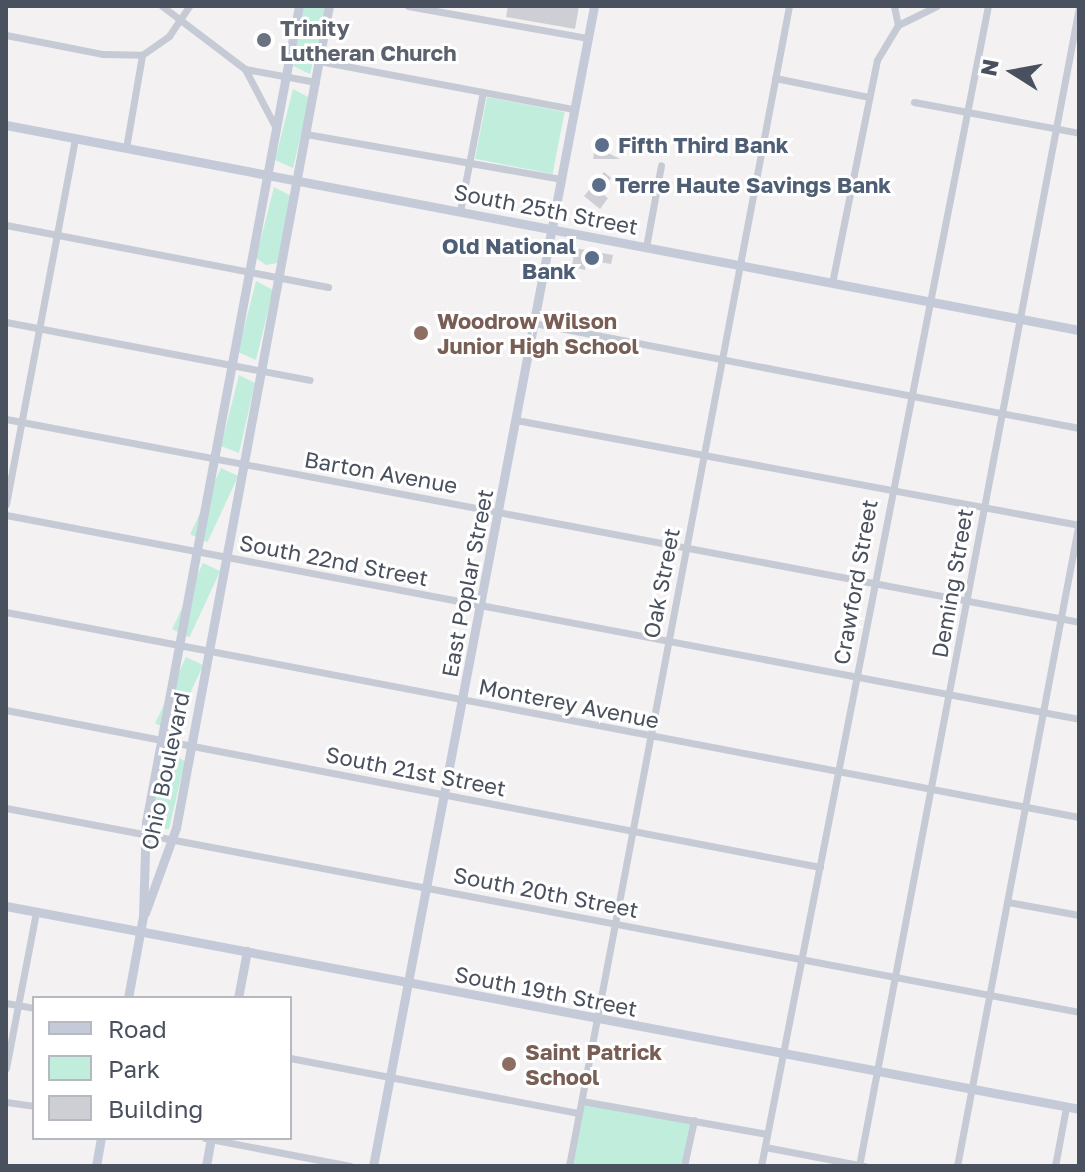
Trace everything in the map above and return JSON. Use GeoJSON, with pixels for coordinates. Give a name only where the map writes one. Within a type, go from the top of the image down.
{"type":"FeatureCollection","features":[{"type":"Feature","properties":{"kind":"street"},"geometry":{"type":"LineString","coordinates":[[162,6],[245,69],[276,128]]}},
{"type":"Feature","properties":{"kind":"street"},"geometry":{"type":"LineString","coordinates":[[126,148],[142,55],[181,19],[189,6]]}},
{"type":"Feature","properties":{"kind":"street","name":"Ohio Boulevard"},"geometry":{"type":"LineString","coordinates":[[143,916],[144,835],[160,740],[299,6]]}},
{"type":"Feature","properties":{"kind":"street","name":"Ohio Boulevard"},"geometry":{"type":"LineString","coordinates":[[143,916],[172,841],[329,6]]}},
{"type":"Feature","properties":{"kind":"street"},"geometry":{"type":"LineString","coordinates":[[408,6],[588,38]]}},
{"type":"Feature","properties":{"kind":"street","name":"East Poplar Street"},"geometry":{"type":"LineString","coordinates":[[373,1166],[594,6]]}},
{"type":"Feature","properties":{"kind":"street","name":"Oak Street"},"geometry":{"type":"LineString","coordinates":[[569,1166],[789,6]]}},
{"type":"Feature","properties":{"kind":"street"},"geometry":{"type":"LineString","coordinates":[[894,6],[898,25]]}},
{"type":"Feature","properties":{"kind":"street"},"geometry":{"type":"LineString","coordinates":[[832,283],[877,60],[898,25],[937,6]]}},
{"type":"Feature","properties":{"kind":"street","name":"Crawford Street"},"geometry":{"type":"LineString","coordinates":[[761,1166],[839,772],[962,111],[988,6]]}},
{"type":"Feature","properties":{"kind":"street","name":"Deming Street"},"geometry":{"type":"LineString","coordinates":[[861,1166],[1079,7]]}},
{"type":"Feature","properties":{"kind":"street"},"geometry":{"type":"LineString","coordinates":[[6,35],[113,56],[142,55]]}},
{"type":"Feature","properties":{"kind":"street"},"geometry":{"type":"LineString","coordinates":[[319,61],[574,109]]}},
{"type":"Feature","properties":{"kind":"street"},"geometry":{"type":"LineString","coordinates":[[245,69],[316,82]]}},
{"type":"Feature","properties":{"kind":"street"},"geometry":{"type":"LineString","coordinates":[[775,78],[868,97]]}},
{"type":"Feature","properties":{"kind":"street"},"geometry":{"type":"LineString","coordinates":[[460,211],[483,92]]}},
{"type":"Feature","properties":{"kind":"street"},"geometry":{"type":"LineString","coordinates":[[914,102],[1079,133]]}},
{"type":"Feature","properties":{"kind":"street","name":"South 25th Street"},"geometry":{"type":"LineString","coordinates":[[6,125],[1079,330]]}},
{"type":"Feature","properties":{"kind":"street"},"geometry":{"type":"LineString","coordinates":[[306,134],[562,179]]}},
{"type":"Feature","properties":{"kind":"street"},"geometry":{"type":"LineString","coordinates":[[6,504],[75,138]]}},
{"type":"Feature","properties":{"kind":"street"},"geometry":{"type":"LineString","coordinates":[[646,247],[661,165]]}},
{"type":"Feature","properties":{"kind":"street"},"geometry":{"type":"LineString","coordinates":[[6,225],[328,287]]}},
{"type":"Feature","properties":{"kind":"street"},"geometry":{"type":"LineString","coordinates":[[6,322],[309,380]]}},
{"type":"Feature","properties":{"kind":"street"},"geometry":{"type":"LineString","coordinates":[[534,323],[1079,428]]}},
{"type":"Feature","properties":{"kind":"street","name":"Barton Avenue"},"geometry":{"type":"LineString","coordinates":[[6,419],[1079,622]]}},
{"type":"Feature","properties":{"kind":"street"},"geometry":{"type":"LineString","coordinates":[[516,420],[704,452],[1079,524],[957,1166]]}},
{"type":"Feature","properties":{"kind":"street","name":"South 22nd Street"},"geometry":{"type":"LineString","coordinates":[[6,515],[1079,719]]}},
{"type":"Feature","properties":{"kind":"street","name":"Monterey Avenue"},"geometry":{"type":"LineString","coordinates":[[6,612],[1079,817]]}},
{"type":"Feature","properties":{"kind":"street","name":"South 21st Street"},"geometry":{"type":"LineString","coordinates":[[6,710],[820,867]]}},
{"type":"Feature","properties":{"kind":"street","name":"South 20th Street"},"geometry":{"type":"LineString","coordinates":[[6,808],[1079,1012]]}},
{"type":"Feature","properties":{"kind":"street"},"geometry":{"type":"LineString","coordinates":[[1008,902],[1079,915]]}},
{"type":"Feature","properties":{"kind":"street","name":"South 19th Street"},"geometry":{"type":"LineString","coordinates":[[6,906],[1079,1109]]}},
{"type":"Feature","properties":{"kind":"street"},"geometry":{"type":"LineString","coordinates":[[6,1068],[36,912]]}},
{"type":"Feature","properties":{"kind":"street"},"geometry":{"type":"LineString","coordinates":[[128,996],[143,916]]}},
{"type":"Feature","properties":{"kind":"street"},"geometry":{"type":"LineString","coordinates":[[238,996],[247,951]]}},
{"type":"Feature","properties":{"kind":"street"},"geometry":{"type":"LineString","coordinates":[[6,1003],[32,1008]]}},
{"type":"Feature","properties":{"kind":"street"},"geometry":{"type":"LineString","coordinates":[[292,1058],[579,1113]]}},
{"type":"Feature","properties":{"kind":"street"},"geometry":{"type":"LineString","coordinates":[[582,1101],[767,1134]]}},
{"type":"Feature","properties":{"kind":"street"},"geometry":{"type":"LineString","coordinates":[[6,1102],[32,1106]]}},
{"type":"Feature","properties":{"kind":"street"},"geometry":{"type":"LineString","coordinates":[[1055,1166],[1066,1107]]}},
{"type":"Feature","properties":{"kind":"street"},"geometry":{"type":"LineString","coordinates":[[684,1166],[694,1120]]}},
{"type":"Feature","properties":{"kind":"street"},"geometry":{"type":"LineString","coordinates":[[96,1166],[101,1140]]}},
{"type":"Feature","properties":{"kind":"street"},"geometry":{"type":"LineString","coordinates":[[206,1166],[209,1140]]}},
{"type":"Feature","properties":{"kind":"street"},"geometry":{"type":"LineString","coordinates":[[219,1140],[350,1166]]}},
{"type":"Feature","properties":{"kind":"street"},"geometry":{"type":"LineString","coordinates":[[765,1147],[861,1166]]}},
{"type":"Feature","properties":{"kind":"green space"},"geometry":{"type":"Polygon","coordinates":[[[304,6],[326,6],[310,74],[293,66],[304,6]]]}},
{"type":"Feature","properties":{"kind":"green space"},"geometry":{"type":"Polygon","coordinates":[[[293,89],[310,98],[293,168],[275,160],[293,89]]]}},
{"type":"Feature","properties":{"kind":"green space"},"geometry":{"type":"Polygon","coordinates":[[[487,97],[565,112],[553,174],[475,159],[487,97]]]}},
{"type":"Feature","properties":{"kind":"green space"},"geometry":{"type":"Polygon","coordinates":[[[274,187],[291,196],[278,263],[266,265],[256,258],[274,187]]]}},
{"type":"Feature","properties":{"kind":"green space"},"geometry":{"type":"Polygon","coordinates":[[[256,281],[273,290],[256,360],[238,352],[256,281]]]}},
{"type":"Feature","properties":{"kind":"green space"},"geometry":{"type":"Polygon","coordinates":[[[239,375],[255,383],[239,453],[221,446],[239,375]]]}},
{"type":"Feature","properties":{"kind":"green space"},"geometry":{"type":"Polygon","coordinates":[[[221,468],[238,476],[207,542],[190,534],[221,468]]]}},
{"type":"Feature","properties":{"kind":"green space"},"geometry":{"type":"Polygon","coordinates":[[[203,563],[220,571],[189,637],[172,629],[203,563]]]}},
{"type":"Feature","properties":{"kind":"green space"},"geometry":{"type":"Polygon","coordinates":[[[186,657],[203,665],[172,731],[155,723],[186,657]]]}},
{"type":"Feature","properties":{"kind":"green space"},"geometry":{"type":"Polygon","coordinates":[[[164,750],[185,761],[169,829],[155,828],[151,817],[164,750]]]}},
{"type":"Feature","properties":{"kind":"green space"},"geometry":{"type":"Polygon","coordinates":[[[582,1101],[694,1120],[684,1166],[569,1166],[582,1101]]]}},
{"type":"Feature","properties":{"kind":"building"},"geometry":{"type":"Polygon","coordinates":[[[508,6],[579,6],[575,29],[506,17],[508,6]]]}},
{"type":"Feature","properties":{"kind":"building","name":"Fifth Third Bank"},"geometry":{"type":"Polygon","coordinates":[[[597,137],[608,139],[606,152],[620,159],[593,159],[597,137]]]}},
{"type":"Feature","properties":{"kind":"building","name":"Terre Haute Savings Bank"},"geometry":{"type":"Polygon","coordinates":[[[604,172],[611,178],[600,192],[608,198],[600,209],[584,196],[604,172]]]}},
{"type":"Feature","properties":{"kind":"building","name":"Old National Bank"},"geometry":{"type":"Polygon","coordinates":[[[575,248],[613,255],[611,264],[587,260],[585,270],[572,267],[575,248]]]}},
{"type":"Feature","properties":{"kind":"place","name":"Trinity Lutheran Church"},"geometry":{"type":"Point","coordinates":[264,40]}},
{"type":"Feature","properties":{"kind":"place","name":"Fifth Third Bank"},"geometry":{"type":"Point","coordinates":[602,145]}},
{"type":"Feature","properties":{"kind":"place","name":"Terre Haute Savings Bank"},"geometry":{"type":"Point","coordinates":[599,185]}},
{"type":"Feature","properties":{"kind":"place","name":"Old National Bank"},"geometry":{"type":"Point","coordinates":[592,258]}},
{"type":"Feature","properties":{"kind":"place","name":"Woodrow Wilson Junior High School"},"geometry":{"type":"Point","coordinates":[421,333]}},
{"type":"Feature","properties":{"kind":"place","name":"Saint Patrick School"},"geometry":{"type":"Point","coordinates":[509,1064]}}]}
